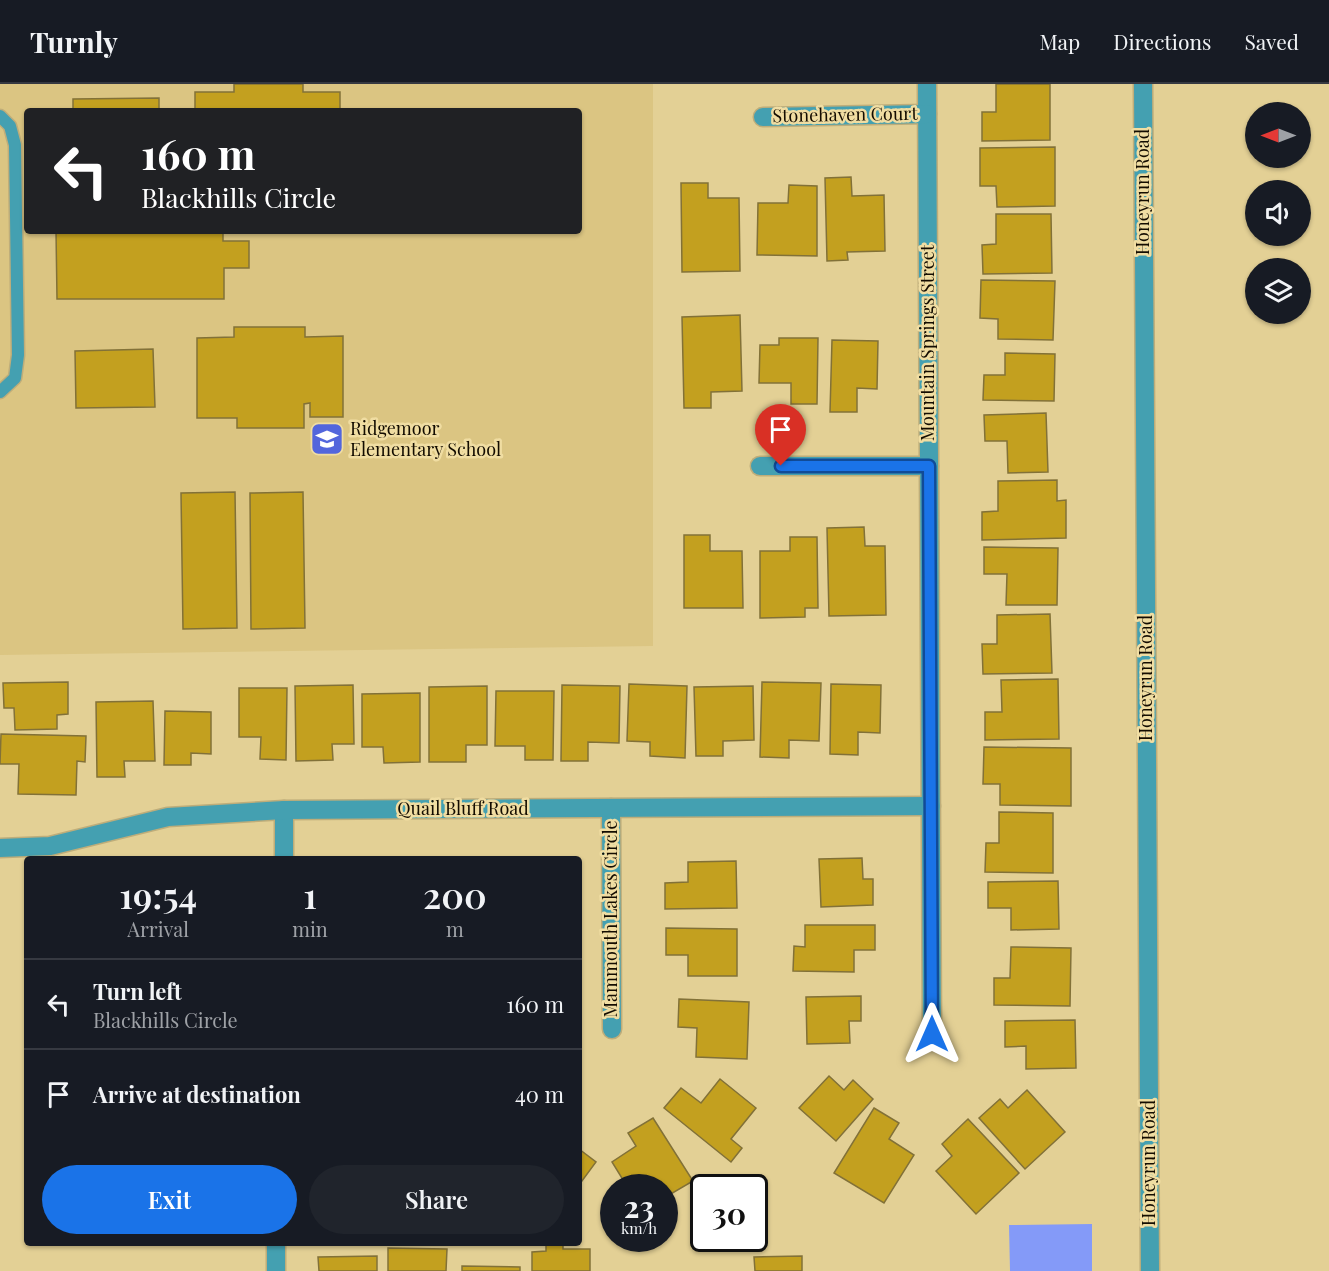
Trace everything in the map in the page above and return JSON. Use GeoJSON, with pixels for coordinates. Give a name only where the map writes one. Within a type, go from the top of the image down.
{"type":"FeatureCollection","features":[{"type":"Feature","properties":{"kind":"street","name":"Mountain Springs Street"},"geometry":{"type":"LineString","coordinates":[[927,84],[932,1034]]}},
{"type":"Feature","properties":{"kind":"street","name":"Honeyrun Road"},"geometry":{"type":"LineString","coordinates":[[1143,84],[1149,1271]]}},
{"type":"Feature","properties":{"kind":"street","name":"Stonehaven Court"},"geometry":{"type":"LineString","coordinates":[[763,117],[927,114]]}},
{"type":"Feature","properties":{"kind":"street"},"geometry":{"type":"LineString","coordinates":[[760,466],[929,466]]}},
{"type":"Feature","properties":{"kind":"street","name":"Quail Bluff Road"},"geometry":{"type":"LineString","coordinates":[[0,848],[50,846],[168,817],[284,810],[931,806]]}},
{"type":"Feature","properties":{"kind":"street","name":"Mammouth Lakes Circle"},"geometry":{"type":"LineString","coordinates":[[611,808],[612,1029]]}},
{"type":"Feature","properties":{"kind":"street"},"geometry":{"type":"LineString","coordinates":[[284,810],[284,856]]}},
{"type":"Feature","properties":{"kind":"street"},"geometry":{"type":"LineString","coordinates":[[276,1246],[276,1271]]}},
{"type":"Feature","properties":{"kind":"lane"},"geometry":{"type":"LineString","coordinates":[[0,116],[10,126],[15,145],[18,355],[15,378],[0,392]]}},
{"type":"Feature","properties":{"kind":"shaded area","name":"Ridgemoor Elementary School"},"geometry":{"type":"Polygon","coordinates":[[[0,84],[653,84],[653,646],[0,655],[0,84]]]}},
{"type":"Feature","properties":{"kind":"water"},"geometry":{"type":"Polygon","coordinates":[[[1092,1224],[1092,1271],[1010,1271],[1009,1225],[1092,1224]]]}},
{"type":"Feature","properties":{"kind":"building"},"geometry":{"type":"Polygon","coordinates":[[[234,84],[303,84],[303,92],[340,92],[340,108],[195,108],[195,92],[234,92],[234,84]]]}},
{"type":"Feature","properties":{"kind":"building"},"geometry":{"type":"Polygon","coordinates":[[[996,84],[1050,84],[1050,140],[982,141],[982,112],[996,112],[996,84]]]}},
{"type":"Feature","properties":{"kind":"building"},"geometry":{"type":"Polygon","coordinates":[[[159,98],[159,108],[73,108],[73,99],[159,98]]]}},
{"type":"Feature","properties":{"kind":"building"},"geometry":{"type":"Polygon","coordinates":[[[1055,147],[1055,206],[997,207],[996,186],[980,186],[980,148],[1055,147]]]}},
{"type":"Feature","properties":{"kind":"building"},"geometry":{"type":"Polygon","coordinates":[[[851,177],[852,196],[884,195],[885,251],[847,252],[848,260],[827,261],[825,178],[851,177]]]}},
{"type":"Feature","properties":{"kind":"building"},"geometry":{"type":"Polygon","coordinates":[[[681,183],[708,183],[708,198],[739,198],[740,271],[682,272],[681,183]]]}},
{"type":"Feature","properties":{"kind":"building"},"geometry":{"type":"Polygon","coordinates":[[[789,185],[817,186],[817,256],[757,255],[758,203],[788,203],[789,185]]]}},
{"type":"Feature","properties":{"kind":"building"},"geometry":{"type":"Polygon","coordinates":[[[996,214],[1051,214],[1052,273],[983,274],[982,245],[996,244],[996,214]]]}},
{"type":"Feature","properties":{"kind":"building"},"geometry":{"type":"Polygon","coordinates":[[[56,234],[223,234],[223,241],[249,241],[249,268],[224,268],[224,299],[57,299],[56,234]]]}},
{"type":"Feature","properties":{"kind":"building"},"geometry":{"type":"Polygon","coordinates":[[[981,280],[1055,281],[1053,340],[998,339],[998,319],[980,318],[981,280]]]}},
{"type":"Feature","properties":{"kind":"building"},"geometry":{"type":"Polygon","coordinates":[[[740,315],[742,391],[711,392],[711,408],[684,408],[682,317],[740,315]]]}},
{"type":"Feature","properties":{"kind":"building"},"geometry":{"type":"Polygon","coordinates":[[[234,327],[305,327],[305,337],[343,336],[343,417],[310,417],[310,403],[304,404],[304,428],[237,428],[237,418],[197,418],[197,338],[234,337],[234,327]]]}},
{"type":"Feature","properties":{"kind":"building"},"geometry":{"type":"Polygon","coordinates":[[[779,338],[818,338],[817,404],[791,404],[791,383],[759,383],[760,345],[779,345],[779,338]]]}},
{"type":"Feature","properties":{"kind":"building"},"geometry":{"type":"Polygon","coordinates":[[[832,340],[878,341],[877,389],[857,388],[857,412],[830,412],[832,340]]]}},
{"type":"Feature","properties":{"kind":"building"},"geometry":{"type":"Polygon","coordinates":[[[153,349],[155,407],[76,408],[75,351],[153,349]]]}},
{"type":"Feature","properties":{"kind":"building"},"geometry":{"type":"Polygon","coordinates":[[[1005,353],[1055,354],[1054,401],[983,400],[984,375],[1005,375],[1005,353]]]}},
{"type":"Feature","properties":{"kind":"building"},"geometry":{"type":"Polygon","coordinates":[[[1046,413],[1048,472],[1008,473],[1007,441],[985,441],[984,415],[1046,413]]]}},
{"type":"Feature","properties":{"kind":"building"},"geometry":{"type":"Polygon","coordinates":[[[1057,480],[1057,501],[1066,500],[1066,538],[982,540],[982,512],[998,511],[998,481],[1057,480]]]}},
{"type":"Feature","properties":{"kind":"building"},"geometry":{"type":"Polygon","coordinates":[[[235,492],[237,628],[183,629],[181,493],[235,492]]]}},
{"type":"Feature","properties":{"kind":"building"},"geometry":{"type":"Polygon","coordinates":[[[303,492],[305,628],[251,629],[250,493],[303,492]]]}},
{"type":"Feature","properties":{"kind":"building"},"geometry":{"type":"Polygon","coordinates":[[[864,527],[865,546],[885,546],[886,615],[829,616],[827,528],[864,527]]]}},
{"type":"Feature","properties":{"kind":"building"},"geometry":{"type":"Polygon","coordinates":[[[684,535],[710,535],[710,551],[742,551],[743,608],[684,608],[684,535]]]}},
{"type":"Feature","properties":{"kind":"building"},"geometry":{"type":"Polygon","coordinates":[[[790,537],[817,537],[818,608],[805,608],[805,617],[760,618],[760,551],[790,551],[790,537]]]}},
{"type":"Feature","properties":{"kind":"building"},"geometry":{"type":"Polygon","coordinates":[[[984,547],[1058,548],[1057,605],[1006,605],[1007,574],[984,574],[984,547]]]}},
{"type":"Feature","properties":{"kind":"building"},"geometry":{"type":"Polygon","coordinates":[[[1050,614],[1052,673],[983,674],[982,644],[997,644],[997,615],[1050,614]]]}},
{"type":"Feature","properties":{"kind":"building"},"geometry":{"type":"Polygon","coordinates":[[[1058,679],[1059,739],[985,740],[985,712],[1002,712],[1001,680],[1058,679]]]}},
{"type":"Feature","properties":{"kind":"building"},"geometry":{"type":"Polygon","coordinates":[[[68,682],[68,714],[57,715],[57,729],[15,730],[14,708],[4,708],[3,683],[68,682]]]}},
{"type":"Feature","properties":{"kind":"building"},"geometry":{"type":"Polygon","coordinates":[[[762,682],[821,683],[819,741],[789,740],[789,758],[760,757],[762,682]]]}},
{"type":"Feature","properties":{"kind":"building"},"geometry":{"type":"Polygon","coordinates":[[[629,684],[687,686],[685,758],[650,756],[650,742],[627,741],[629,684]]]}},
{"type":"Feature","properties":{"kind":"building"},"geometry":{"type":"Polygon","coordinates":[[[831,684],[881,685],[880,733],[858,732],[858,755],[830,754],[831,684]]]}},
{"type":"Feature","properties":{"kind":"building"},"geometry":{"type":"Polygon","coordinates":[[[353,685],[354,744],[332,744],[333,760],[296,761],[295,686],[353,685]]]}},
{"type":"Feature","properties":{"kind":"building"},"geometry":{"type":"Polygon","coordinates":[[[562,685],[620,686],[619,743],[588,742],[588,761],[561,761],[562,685]]]}},
{"type":"Feature","properties":{"kind":"building"},"geometry":{"type":"Polygon","coordinates":[[[487,686],[487,745],[466,745],[466,762],[429,762],[429,687],[487,686]]]}},
{"type":"Feature","properties":{"kind":"building"},"geometry":{"type":"Polygon","coordinates":[[[753,686],[754,740],[723,741],[723,756],[696,756],[694,687],[753,686]]]}},
{"type":"Feature","properties":{"kind":"building"},"geometry":{"type":"Polygon","coordinates":[[[239,688],[287,688],[286,760],[260,759],[261,737],[239,737],[239,688]]]}},
{"type":"Feature","properties":{"kind":"building"},"geometry":{"type":"Polygon","coordinates":[[[496,691],[554,691],[553,760],[525,760],[525,746],[495,746],[496,691]]]}},
{"type":"Feature","properties":{"kind":"building"},"geometry":{"type":"Polygon","coordinates":[[[420,693],[420,762],[384,763],[383,747],[362,747],[362,694],[420,693]]]}},
{"type":"Feature","properties":{"kind":"building"},"geometry":{"type":"Polygon","coordinates":[[[153,701],[155,761],[124,761],[125,777],[97,777],[96,702],[153,701]]]}},
{"type":"Feature","properties":{"kind":"building"},"geometry":{"type":"Polygon","coordinates":[[[165,711],[211,712],[211,754],[191,753],[191,765],[164,765],[165,711]]]}},
{"type":"Feature","properties":{"kind":"building"},"geometry":{"type":"Polygon","coordinates":[[[1,734],[86,736],[85,762],[77,761],[76,795],[18,794],[19,764],[0,764],[1,734]]]}},
{"type":"Feature","properties":{"kind":"building"},"geometry":{"type":"Polygon","coordinates":[[[984,747],[1071,748],[1071,806],[1000,805],[1000,784],[983,784],[984,747]]]}},
{"type":"Feature","properties":{"kind":"building"},"geometry":{"type":"Polygon","coordinates":[[[999,812],[1053,813],[1053,873],[985,872],[986,843],[999,843],[999,812]]]}},
{"type":"Feature","properties":{"kind":"building"},"geometry":{"type":"Polygon","coordinates":[[[862,858],[863,879],[873,879],[873,905],[821,907],[819,859],[862,858]]]}},
{"type":"Feature","properties":{"kind":"building"},"geometry":{"type":"Polygon","coordinates":[[[736,861],[737,908],[665,909],[665,883],[688,882],[688,862],[736,861]]]}},
{"type":"Feature","properties":{"kind":"building"},"geometry":{"type":"Polygon","coordinates":[[[1058,881],[1059,929],[1011,930],[1011,908],[988,908],[988,882],[1058,881]]]}},
{"type":"Feature","properties":{"kind":"building"},"geometry":{"type":"Polygon","coordinates":[[[805,925],[875,925],[875,950],[854,950],[854,972],[793,971],[794,946],[805,947],[805,925]]]}},
{"type":"Feature","properties":{"kind":"building"},"geometry":{"type":"Polygon","coordinates":[[[666,928],[737,929],[737,976],[688,976],[688,955],[666,955],[666,928]]]}},
{"type":"Feature","properties":{"kind":"building"},"geometry":{"type":"Polygon","coordinates":[[[1011,947],[1071,948],[1070,1006],[994,1005],[994,978],[1010,978],[1011,947]]]}},
{"type":"Feature","properties":{"kind":"building"},"geometry":{"type":"Polygon","coordinates":[[[861,996],[861,1021],[849,1021],[850,1043],[807,1044],[806,997],[861,996]]]}},
{"type":"Feature","properties":{"kind":"building"},"geometry":{"type":"Polygon","coordinates":[[[679,999],[749,1002],[747,1059],[696,1057],[697,1028],[678,1027],[679,999]]]}},
{"type":"Feature","properties":{"kind":"building"},"geometry":{"type":"Polygon","coordinates":[[[1075,1020],[1076,1068],[1026,1069],[1026,1046],[1005,1047],[1005,1021],[1075,1020]]]}},
{"type":"Feature","properties":{"kind":"building"},"geometry":{"type":"Polygon","coordinates":[[[829,1076],[844,1090],[853,1080],[873,1099],[836,1141],[799,1108],[829,1076]]]}},
{"type":"Feature","properties":{"kind":"building"},"geometry":{"type":"Polygon","coordinates":[[[720,1079],[756,1108],[731,1139],[742,1148],[731,1162],[664,1108],[681,1088],[701,1103],[720,1079]]]}},
{"type":"Feature","properties":{"kind":"building"},"geometry":{"type":"Polygon","coordinates":[[[1027,1090],[1065,1132],[1025,1169],[979,1118],[1000,1099],[1008,1108],[1027,1090]]]}},
{"type":"Feature","properties":{"kind":"building"},"geometry":{"type":"Polygon","coordinates":[[[874,1108],[899,1123],[889,1139],[914,1155],[884,1203],[834,1173],[874,1108]]]}},
{"type":"Feature","properties":{"kind":"building"},"geometry":{"type":"Polygon","coordinates":[[[653,1118],[690,1176],[690,1183],[678,1190],[678,1174],[619,1174],[612,1162],[636,1146],[628,1133],[653,1118]]]}},
{"type":"Feature","properties":{"kind":"building"},"geometry":{"type":"Polygon","coordinates":[[[968,1119],[1019,1173],[976,1214],[936,1171],[952,1156],[942,1144],[968,1119]]]}},
{"type":"Feature","properties":{"kind":"building"},"geometry":{"type":"Polygon","coordinates":[[[582,1151],[596,1162],[582,1181],[582,1151]]]}},
{"type":"Feature","properties":{"kind":"building"},"geometry":{"type":"Polygon","coordinates":[[[546,1246],[563,1246],[563,1249],[590,1249],[590,1271],[532,1271],[532,1252],[546,1251],[546,1246]]]}},
{"type":"Feature","properties":{"kind":"building"},"geometry":{"type":"Polygon","coordinates":[[[388,1248],[447,1249],[446,1271],[388,1271],[388,1248]]]}},
{"type":"Feature","properties":{"kind":"building"},"geometry":{"type":"Polygon","coordinates":[[[377,1256],[377,1271],[319,1271],[318,1257],[377,1256]]]}},
{"type":"Feature","properties":{"kind":"building"},"geometry":{"type":"Polygon","coordinates":[[[802,1256],[802,1271],[755,1271],[754,1257],[802,1256]]]}},
{"type":"Feature","properties":{"kind":"building"},"geometry":{"type":"Polygon","coordinates":[[[462,1266],[520,1267],[520,1271],[462,1271],[462,1266]]]}},
{"type":"Feature","properties":{"kind":"place","name":"Ridgemoor Elementary School"},"geometry":{"type":"Point","coordinates":[327,439]}},
{"type":"Feature","properties":{"kind":"route"},"geometry":{"type":"LineString","coordinates":[[781,466],[929,466],[932,1034]]}}]}
